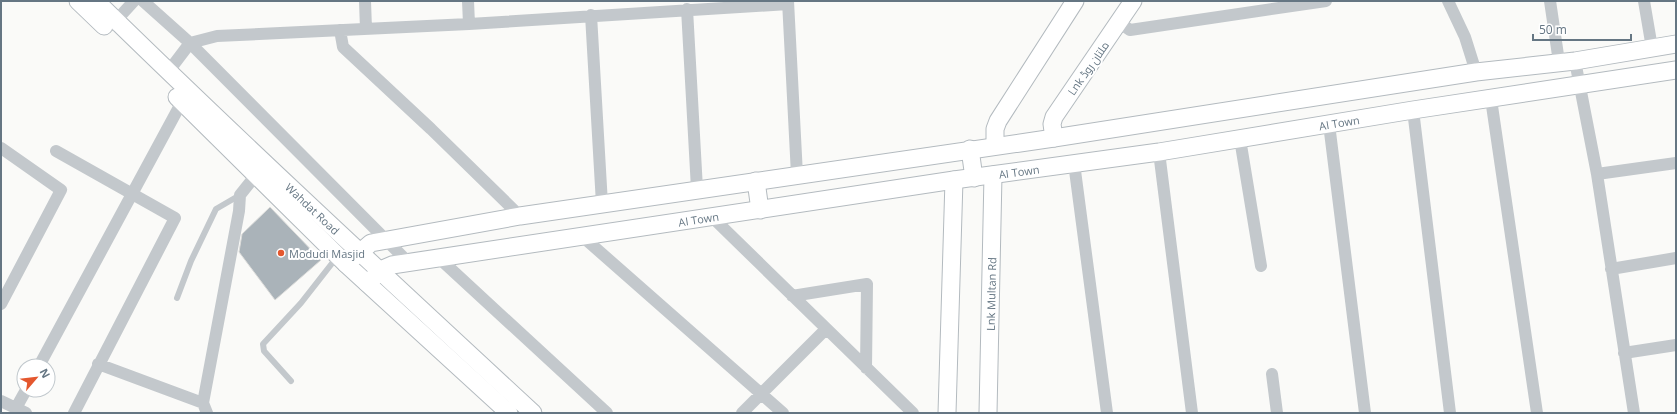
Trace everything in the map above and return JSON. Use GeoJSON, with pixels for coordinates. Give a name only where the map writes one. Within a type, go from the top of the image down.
{"type":"FeatureCollection","features":[{"type":"Feature","properties":{"kind":"street","name":"Wahdat Road"},"geometry":{"type":"LineString","coordinates":[[78,1],[112,25],[168,72],[185,97],[256,175],[342,260],[509,413]]}},
{"type":"Feature","properties":{"kind":"street","name":"Wahdat Road"},"geometry":{"type":"LineString","coordinates":[[96,1],[112,25],[185,97],[358,252],[533,413]]}},
{"type":"Feature","properties":{"kind":"street"},"geometry":{"type":"LineString","coordinates":[[112,25],[134,1]]}},
{"type":"Feature","properties":{"kind":"street"},"geometry":{"type":"LineString","coordinates":[[143,1],[190,43],[388,240],[410,264]]}},
{"type":"Feature","properties":{"kind":"street"},"geometry":{"type":"LineString","coordinates":[[364,1],[366,29]]}},
{"type":"Feature","properties":{"kind":"street"},"geometry":{"type":"LineString","coordinates":[[468,1],[469,24]]}},
{"type":"Feature","properties":{"kind":"street"},"geometry":{"type":"LineString","coordinates":[[995,145],[995,129],[998,121],[1075,1]]}},
{"type":"Feature","properties":{"kind":"street","name":"Lnk ملتان روڈ"},"geometry":{"type":"LineString","coordinates":[[1054,138],[1052,124],[1054,116],[1120,23],[1133,1]]}},
{"type":"Feature","properties":{"kind":"street"},"geometry":{"type":"LineString","coordinates":[[1120,23],[1130,30],[1326,1]]}},
{"type":"Feature","properties":{"kind":"street"},"geometry":{"type":"LineString","coordinates":[[1448,1],[1465,37],[1476,72]]}},
{"type":"Feature","properties":{"kind":"street"},"geometry":{"type":"LineString","coordinates":[[1550,1],[1567,61],[1580,85],[1597,174],[1634,413]]}},
{"type":"Feature","properties":{"kind":"street"},"geometry":{"type":"LineString","coordinates":[[1644,1],[1652,48]]}},
{"type":"Feature","properties":{"kind":"street"},"geometry":{"type":"LineString","coordinates":[[168,72],[190,43],[217,36],[469,24],[788,3],[797,174]]}},
{"type":"Feature","properties":{"kind":"street"},"geometry":{"type":"LineString","coordinates":[[687,9],[696,189]]}},
{"type":"Feature","properties":{"kind":"street"},"geometry":{"type":"LineString","coordinates":[[591,15],[602,204]]}},
{"type":"Feature","properties":{"kind":"street"},"geometry":{"type":"LineString","coordinates":[[340,30],[343,47],[426,124],[520,216]]}},
{"type":"Feature","properties":{"kind":"street"},"geometry":{"type":"LineString","coordinates":[[342,260],[371,243],[520,216],[995,145],[1054,138],[1476,72],[1567,61],[1676,44]]}},
{"type":"Feature","properties":{"kind":"street","name":"AI Town"},"geometry":{"type":"LineString","coordinates":[[367,283],[388,266],[410,264],[954,180],[1159,152],[1413,110],[1676,70]]}},
{"type":"Feature","properties":{"kind":"street"},"geometry":{"type":"LineString","coordinates":[[43,358],[185,97]]}},
{"type":"Feature","properties":{"kind":"street"},"geometry":{"type":"LineString","coordinates":[[1491,99],[1538,413]]}},
{"type":"Feature","properties":{"kind":"street"},"geometry":{"type":"LineString","coordinates":[[1413,110],[1450,413]]}},
{"type":"Feature","properties":{"kind":"street"},"geometry":{"type":"LineString","coordinates":[[1329,124],[1365,413]]}},
{"type":"Feature","properties":{"kind":"street"},"geometry":{"type":"LineString","coordinates":[[1240,139],[1261,266]]}},
{"type":"Feature","properties":{"kind":"street"},"geometry":{"type":"LineString","coordinates":[[1,304],[61,190],[2,149]]}},
{"type":"Feature","properties":{"kind":"street"},"geometry":{"type":"LineString","coordinates":[[970,149],[974,178]]}},
{"type":"Feature","properties":{"kind":"street"},"geometry":{"type":"LineString","coordinates":[[56,151],[173,216],[175,221],[98,364],[74,413]]}},
{"type":"Feature","properties":{"kind":"street"},"geometry":{"type":"LineString","coordinates":[[1159,152],[1192,413]]}},
{"type":"Feature","properties":{"kind":"street"},"geometry":{"type":"LineString","coordinates":[[1597,174],[1676,162]]}},
{"type":"Feature","properties":{"kind":"street"},"geometry":{"type":"LineString","coordinates":[[1074,163],[1106,413]]}},
{"type":"Feature","properties":{"kind":"street"},"geometry":{"type":"LineString","coordinates":[[98,364],[205,408],[239,211],[240,195],[256,175]]}},
{"type":"Feature","properties":{"kind":"street","name":"Lnk Multan Rd"},"geometry":{"type":"LineString","coordinates":[[988,413],[994,175]]}},
{"type":"Feature","properties":{"kind":"street"},"geometry":{"type":"LineString","coordinates":[[947,413],[954,180]]}},
{"type":"Feature","properties":{"kind":"street"},"geometry":{"type":"LineString","coordinates":[[756,181],[760,210]]}},
{"type":"Feature","properties":{"kind":"street"},"geometry":{"type":"LineString","coordinates":[[712,217],[913,413]]}},
{"type":"Feature","properties":{"kind":"street"},"geometry":{"type":"LineString","coordinates":[[583,237],[783,413]]}},
{"type":"Feature","properties":{"kind":"street"},"geometry":{"type":"LineString","coordinates":[[1611,269],[1676,258]]}},
{"type":"Feature","properties":{"kind":"street"},"geometry":{"type":"LineString","coordinates":[[440,259],[607,413]]}},
{"type":"Feature","properties":{"kind":"street"},"geometry":{"type":"LineString","coordinates":[[792,296],[867,284],[866,368]]}},
{"type":"Feature","properties":{"kind":"street"},"geometry":{"type":"LineString","coordinates":[[742,413],[826,329]]}},
{"type":"Feature","properties":{"kind":"street"},"geometry":{"type":"LineString","coordinates":[[1624,352],[1676,345]]}},
{"type":"Feature","properties":{"kind":"street"},"geometry":{"type":"LineString","coordinates":[[1272,374],[1277,413]]}},
{"type":"Feature","properties":{"kind":"street"},"geometry":{"type":"LineString","coordinates":[[1,401],[21,411],[24,398]]}},
{"type":"Feature","properties":{"kind":"lane"},"geometry":{"type":"LineString","coordinates":[[177,298],[191,261],[216,209],[240,195]]}},
{"type":"Feature","properties":{"kind":"lane"},"geometry":{"type":"LineString","coordinates":[[291,381],[264,351],[263,344],[342,260]]}},
{"type":"Feature","properties":{"kind":"building"},"geometry":{"type":"Polygon","coordinates":[[[270,207],[321,260],[275,300],[239,252],[242,234],[270,207]]]}},
{"type":"Feature","properties":{"kind":"place","name":"Modudi Masjid"},"geometry":{"type":"Point","coordinates":[281,253]}}]}
